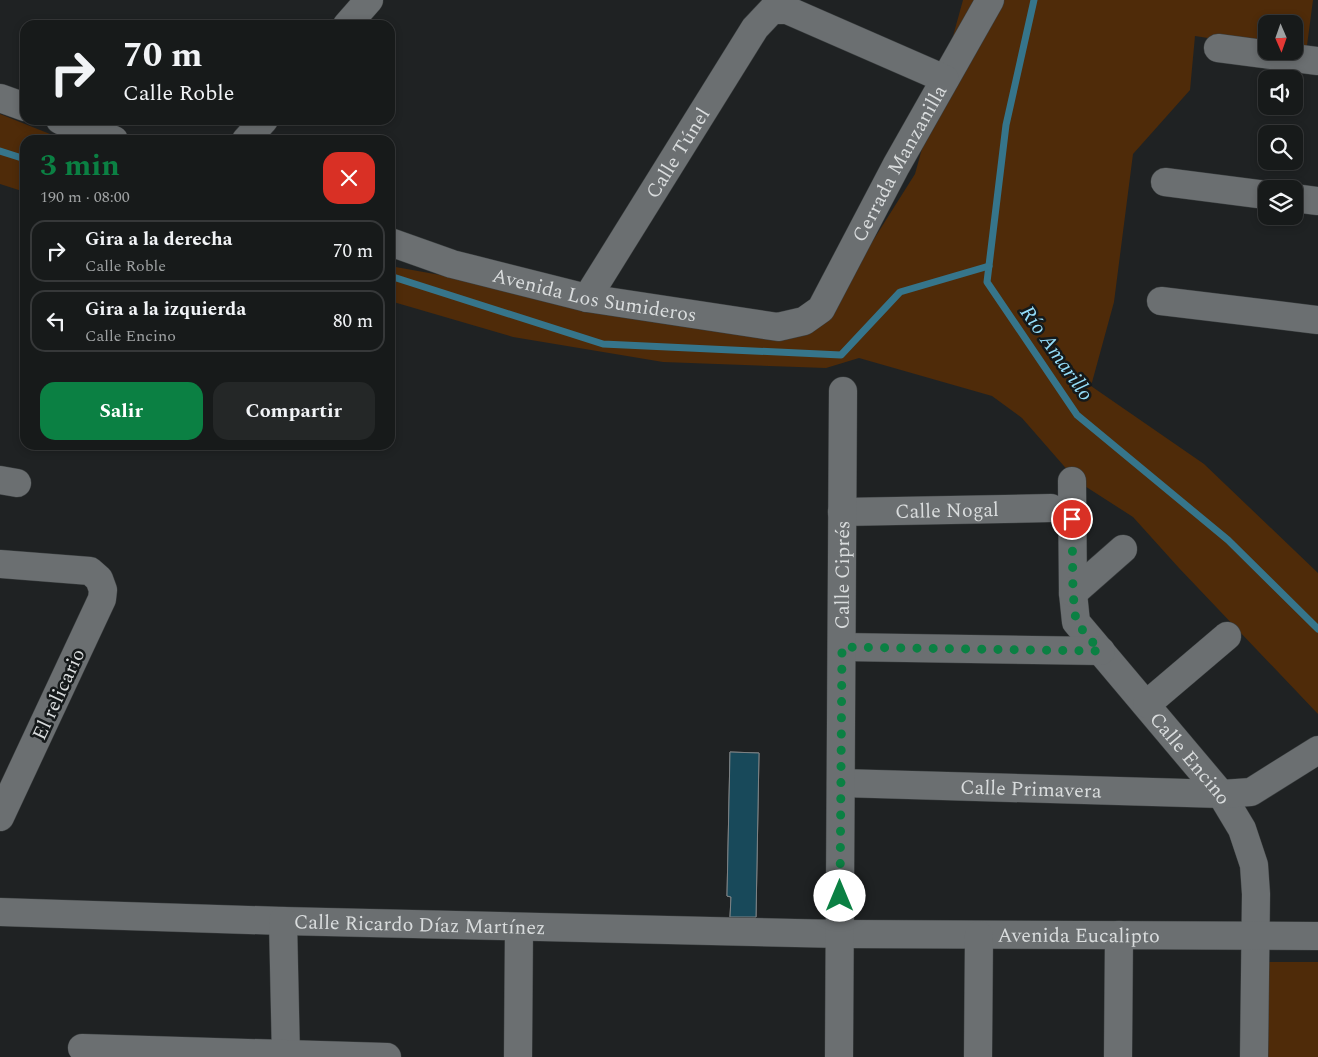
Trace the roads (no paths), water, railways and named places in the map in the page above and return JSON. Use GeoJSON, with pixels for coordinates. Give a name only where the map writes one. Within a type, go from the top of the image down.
{"type":"FeatureCollection","features":[{"type":"Feature","properties":{"kind":"street"},"geometry":{"type":"LineString","coordinates":[[351,20],[369,0]]}},
{"type":"Feature","properties":{"kind":"street","name":"Cerrada Manzanilla"},"geometry":{"type":"LineString","coordinates":[[804,321],[821,309],[896,166],[990,0]]}},
{"type":"Feature","properties":{"kind":"street","name":"Calle Túnel"},"geometry":{"type":"LineString","coordinates":[[587,298],[755,28],[772,10],[787,10],[945,79]]}},
{"type":"Feature","properties":{"kind":"street"},"geometry":{"type":"LineString","coordinates":[[1218,48],[1318,61]]}},
{"type":"Feature","properties":{"kind":"street"},"geometry":{"type":"LineString","coordinates":[[0,98],[20,105]]}},
{"type":"Feature","properties":{"kind":"street"},"geometry":{"type":"LineString","coordinates":[[74,125],[100,135]]}},
{"type":"Feature","properties":{"kind":"street"},"geometry":{"type":"LineString","coordinates":[[250,135],[260,125]]}},
{"type":"Feature","properties":{"kind":"street"},"geometry":{"type":"LineString","coordinates":[[1165,182],[1258,194]]}},
{"type":"Feature","properties":{"kind":"street"},"geometry":{"type":"LineString","coordinates":[[1303,199],[1318,201]]}},
{"type":"Feature","properties":{"kind":"street","name":"Avenida Los Sumideros"},"geometry":{"type":"LineString","coordinates":[[395,244],[452,264],[587,298],[778,326],[804,321]]}},
{"type":"Feature","properties":{"kind":"street"},"geometry":{"type":"LineString","coordinates":[[1161,301],[1318,320]]}},
{"type":"Feature","properties":{"kind":"street","name":"Calle Ciprés"},"geometry":{"type":"LineString","coordinates":[[839,1057],[843,391]]}},
{"type":"Feature","properties":{"kind":"street","name":"Calle Encino"},"geometry":{"type":"LineString","coordinates":[[1072,481],[1073,593],[1076,622],[1221,794],[1242,829],[1254,865],[1256,894],[1254,1057]]}},
{"type":"Feature","properties":{"kind":"street","name":"Calle Nogal"},"geometry":{"type":"LineString","coordinates":[[842,512],[1051,508]]}},
{"type":"Feature","properties":{"kind":"street"},"geometry":{"type":"LineString","coordinates":[[1073,593],[1123,549]]}},
{"type":"Feature","properties":{"kind":"street","name":"El relicario"},"geometry":{"type":"LineString","coordinates":[[0,564],[90,571],[100,579],[103,590],[102,599],[0,817]]}},
{"type":"Feature","properties":{"kind":"street"},"geometry":{"type":"LineString","coordinates":[[1147,704],[1227,636]]}},
{"type":"Feature","properties":{"kind":"street"},"geometry":{"type":"LineString","coordinates":[[842,647],[1100,651]]}},
{"type":"Feature","properties":{"kind":"street","name":"Calle Primavera"},"geometry":{"type":"LineString","coordinates":[[841,783],[1221,794],[1251,792],[1318,750]]}},
{"type":"Feature","properties":{"kind":"street","name":"Calle Ricardo Díaz Martínez"},"geometry":{"type":"LineString","coordinates":[[0,912],[283,922],[840,934]]}},
{"type":"Feature","properties":{"kind":"street"},"geometry":{"type":"LineString","coordinates":[[283,922],[286,1056]]}},
{"type":"Feature","properties":{"kind":"street"},"geometry":{"type":"LineString","coordinates":[[518,1057],[519,927]]}},
{"type":"Feature","properties":{"kind":"street","name":"Avenida Eucalipto"},"geometry":{"type":"LineString","coordinates":[[840,934],[1318,936]]}},
{"type":"Feature","properties":{"kind":"street"},"geometry":{"type":"LineString","coordinates":[[978,1057],[980,934]]}},
{"type":"Feature","properties":{"kind":"street"},"geometry":{"type":"LineString","coordinates":[[1118,1057],[1119,935]]}},
{"type":"Feature","properties":{"kind":"street"},"geometry":{"type":"LineString","coordinates":[[82,1048],[286,1056],[386,1057]]}},
{"type":"Feature","properties":{"kind":"waterway","name":"Río Amarillo"},"geometry":{"type":"LineString","coordinates":[[1034,0],[1006,125],[987,282],[1077,415],[1228,540],[1318,629]]}},
{"type":"Feature","properties":{"kind":"waterway"},"geometry":{"type":"LineString","coordinates":[[0,151],[20,157]]}},
{"type":"Feature","properties":{"kind":"waterway"},"geometry":{"type":"LineString","coordinates":[[395,278],[603,344],[841,355],[900,292],[989,266]]}}]}
